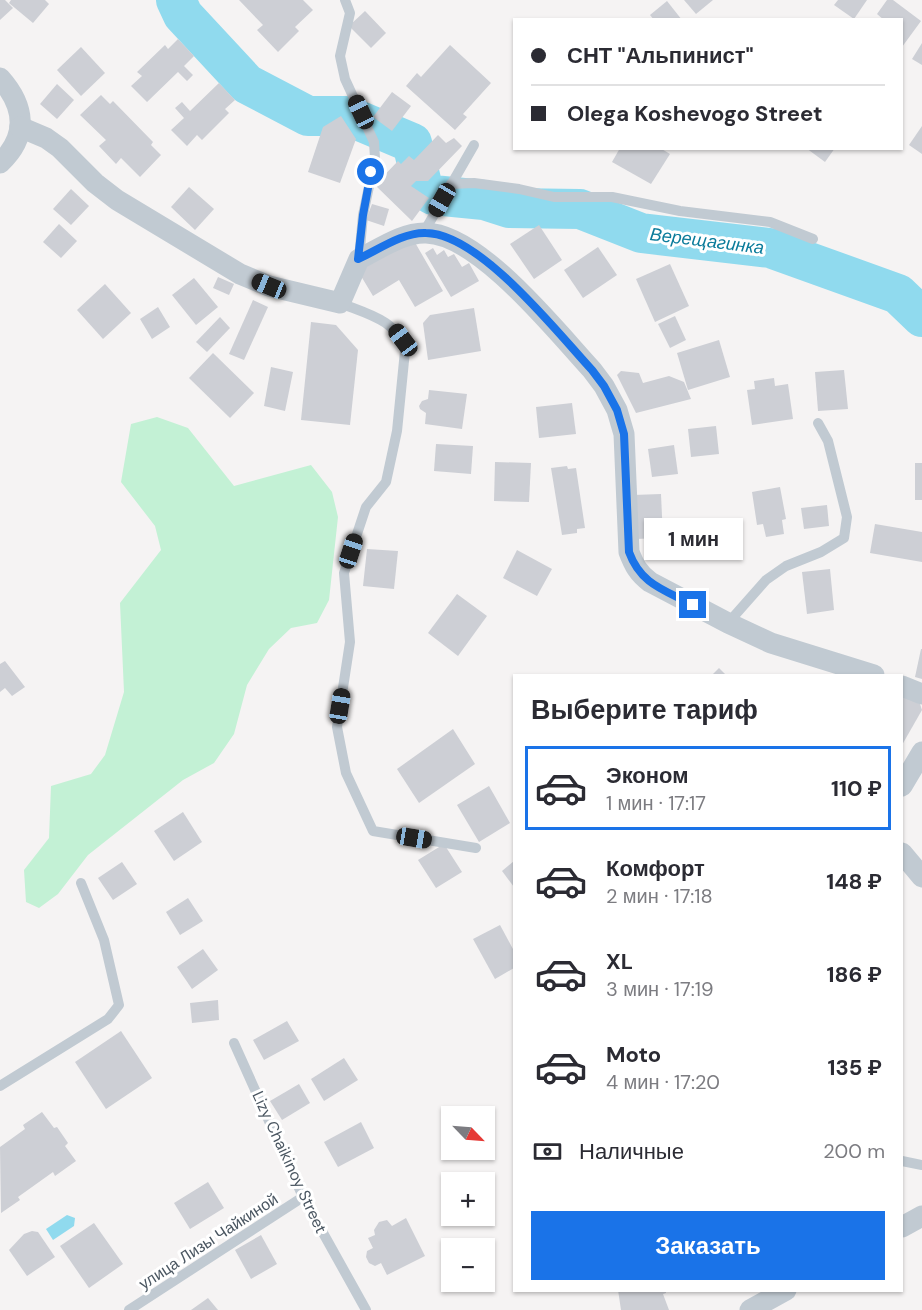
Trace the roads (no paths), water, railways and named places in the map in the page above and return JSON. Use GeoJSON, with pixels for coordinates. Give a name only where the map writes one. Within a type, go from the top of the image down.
{"type":"FeatureCollection","features":[{"type":"Feature","properties":{"kind":"street"},"geometry":{"type":"LineString","coordinates":[[0,78],[21,112],[18,140],[0,163]]}},
{"type":"Feature","properties":{"kind":"street"},"geometry":{"type":"LineString","coordinates":[[20,127],[46,138],[60,148],[95,183],[117,200],[240,274],[269,286],[340,303],[358,259],[407,236],[424,232],[440,234],[472,250],[506,277],[592,370],[617,410],[624,434],[629,552],[634,567],[650,582],[771,643],[871,674]]}},
{"type":"Feature","properties":{"kind":"street"},"geometry":{"type":"LineString","coordinates":[[903,686],[922,694]]}},
{"type":"Feature","properties":{"kind":"street"},"geometry":{"type":"LineString","coordinates":[[903,784],[922,752]]}},
{"type":"Feature","properties":{"kind":"street"},"geometry":{"type":"LineString","coordinates":[[903,854],[922,877]]}},
{"type":"Feature","properties":{"kind":"street"},"geometry":{"type":"LineString","coordinates":[[903,1226],[922,1216]]}},
{"type":"Feature","properties":{"kind":"street"},"geometry":{"type":"LineString","coordinates":[[750,1310],[782,1292]]}},
{"type":"Feature","properties":{"kind":"lane"},"geometry":{"type":"LineString","coordinates":[[345,0],[350,13],[340,56],[345,79],[374,142],[375,158],[363,215],[358,259]]}},
{"type":"Feature","properties":{"kind":"lane"},"geometry":{"type":"LineString","coordinates":[[424,232],[474,145]]}},
{"type":"Feature","properties":{"kind":"lane"},"geometry":{"type":"LineString","coordinates":[[451,184],[474,183],[519,189],[554,197],[612,197],[680,211],[770,222],[813,239]]}},
{"type":"Feature","properties":{"kind":"lane"},"geometry":{"type":"LineString","coordinates":[[340,303],[393,327],[403,340],[405,351],[397,430],[386,482],[366,507],[344,573],[350,642],[337,727],[346,772],[373,831],[476,848]]}},
{"type":"Feature","properties":{"kind":"lane"},"geometry":{"type":"LineString","coordinates":[[728,623],[766,580],[786,566],[821,552],[844,538],[847,517],[828,441],[818,423]]}},
{"type":"Feature","properties":{"kind":"lane"},"geometry":{"type":"LineString","coordinates":[[0,1086],[108,1019],[119,1005],[104,940],[81,883]]}},
{"type":"Feature","properties":{"kind":"lane","name":"Lizy Chaikinoy Street"},"geometry":{"type":"LineString","coordinates":[[234,1043],[303,1197],[366,1310]]}},
{"type":"Feature","properties":{"kind":"lane"},"geometry":{"type":"LineString","coordinates":[[903,1161],[922,1165]]}},
{"type":"Feature","properties":{"kind":"lane","name":"улица Лизы Чайкиной"},"geometry":{"type":"LineString","coordinates":[[129,1310],[303,1197]]}},
{"type":"Feature","properties":{"kind":"water"},"geometry":{"type":"Polygon","coordinates":[[[67,1215],[75,1218],[74,1226],[53,1240],[46,1229],[67,1215]]]}},
{"type":"Feature","properties":{"kind":"waterway","name":"Верещагинка"},"geometry":{"type":"LineString","coordinates":[[176,0],[183,15],[247,84],[308,116],[348,116],[412,143],[423,188],[433,195],[484,200],[509,208],[580,209],[641,233],[770,248],[898,294],[922,317]]}}]}
